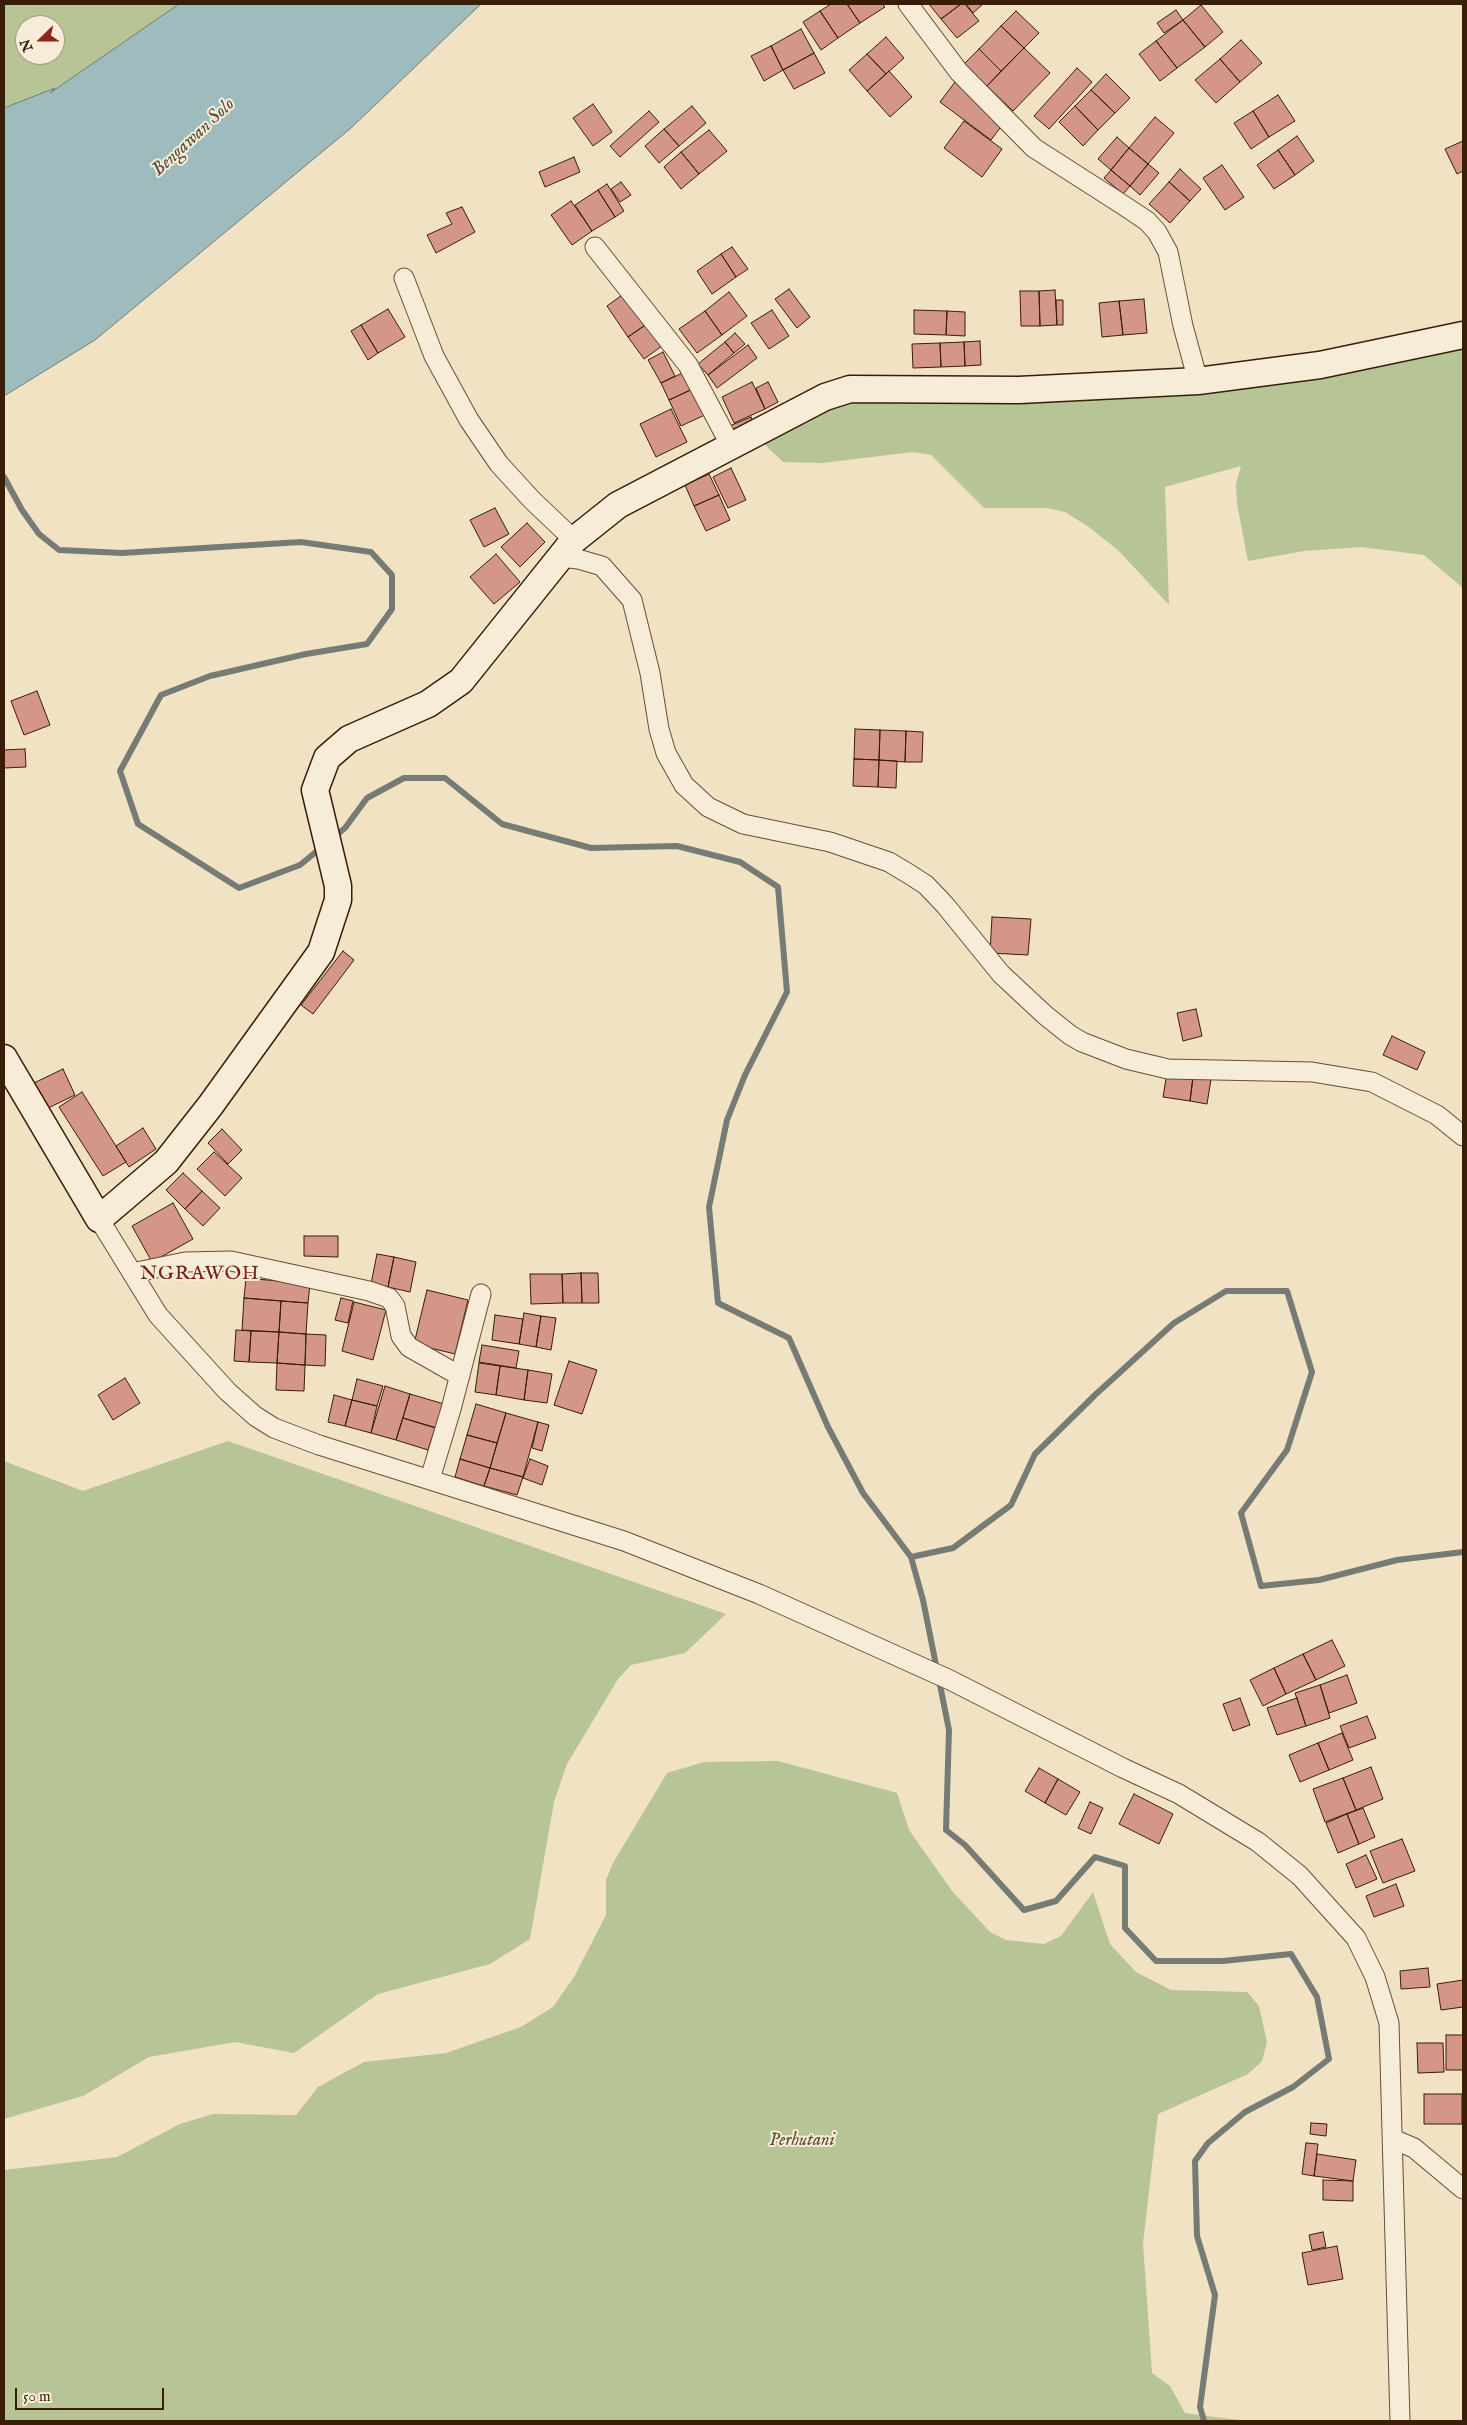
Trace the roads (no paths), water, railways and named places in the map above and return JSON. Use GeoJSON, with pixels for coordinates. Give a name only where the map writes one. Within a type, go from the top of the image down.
{"type":"FeatureCollection","features":[{"type":"Feature","properties":{"kind":"street"},"geometry":{"type":"LineString","coordinates":[[908,4],[959,72],[1034,148],[1123,205],[1147,222],[1157,232],[1168,252],[1183,326],[1198,381]]}},
{"type":"Feature","properties":{"kind":"street"},"geometry":{"type":"LineString","coordinates":[[595,247],[688,365],[731,446]]}},
{"type":"Feature","properties":{"kind":"street"},"geometry":{"type":"LineString","coordinates":[[404,278],[434,356],[469,420],[499,464],[532,500],[567,549],[578,559],[602,566],[632,600],[643,641],[659,729],[666,753],[684,785],[708,807],[723,816],[743,824],[830,842],[889,862],[926,885],[945,905],[1001,974],[1045,1015],[1082,1042],[1126,1059],[1168,1070],[1312,1072],[1372,1082],[1437,1116],[1463,1136]]}},
{"type":"Feature","properties":{"kind":"street"},"geometry":{"type":"LineString","coordinates":[[99,1219],[166,1162],[210,1106],[321,952],[338,900],[338,886],[315,790],[327,758],[349,739],[428,704],[461,681],[567,549],[618,505],[825,397],[850,389],[1019,390],[1198,381],[1320,366],[1463,335]]}},
{"type":"Feature","properties":{"kind":"street"},"geometry":{"type":"LineString","coordinates":[[4,1058],[158,1315],[227,1391],[264,1422],[319,1445],[624,1541],[759,1594],[950,1680],[1179,1794],[1258,1842],[1300,1876],[1356,1938],[1378,1985],[1389,2023],[1393,2139],[1394,2259],[1400,2370],[1400,2421]]}},
{"type":"Feature","properties":{"kind":"street"},"geometry":{"type":"LineString","coordinates":[[132,1273],[185,1262],[231,1261],[369,1291],[389,1298],[395,1306],[401,1336],[409,1348],[460,1376]]}},
{"type":"Feature","properties":{"kind":"street"},"geometry":{"type":"LineString","coordinates":[[430,1479],[460,1376],[481,1294]]}},
{"type":"Feature","properties":{"kind":"street"},"geometry":{"type":"LineString","coordinates":[[1393,2139],[1414,2148],[1463,2189]]}},
{"type":"Feature","properties":{"kind":"water","name":"Bengawan Solo"},"geometry":{"type":"Polygon","coordinates":[[[179,4],[481,4],[351,128],[95,340],[4,396],[4,108],[55,88],[50,93],[179,4]]]}},
{"type":"Feature","properties":{"kind":"waterway"},"geometry":{"type":"LineString","coordinates":[[4,477],[22,510],[39,534],[59,550],[122,553],[301,542],[371,552],[392,575],[392,609],[367,644],[306,654],[210,676],[161,695],[120,771],[138,824],[239,888],[300,865],[322,847]]}},
{"type":"Feature","properties":{"kind":"waterway"},"geometry":{"type":"LineString","coordinates":[[333,838],[345,828],[367,798],[404,778],[445,778],[502,824],[591,848],[677,846],[740,862],[778,887],[787,992],[745,1075],[727,1120],[709,1207],[718,1303],[789,1338],[828,1427],[863,1493],[911,1557],[923,1600],[949,1730],[946,1830],[965,1845],[1024,1910],[1056,1901],[1095,1857],[1125,1866],[1125,1928],[1156,1961],[1223,1961],[1291,1954],[1317,1997],[1329,2059],[1293,2087],[1245,2112],[1208,2143],[1195,2161],[1197,2236],[1215,2295],[1200,2407],[1204,2421]]}},
{"type":"Feature","properties":{"kind":"waterway"},"geometry":{"type":"LineString","coordinates":[[911,1557],[953,1548],[1011,1505],[1035,1454],[1095,1395],[1174,1323],[1226,1291],[1287,1291],[1312,1372],[1287,1450],[1241,1513],[1261,1586],[1319,1580],[1397,1560],[1463,1552]]}},
{"type":"Feature","properties":{"kind":"district","name":"NGRAWOH"},"geometry":{"type":"Point","coordinates":[200,1275]}},
{"type":"Feature","properties":{"kind":"park label","name":"Perhutani"},"geometry":{"type":"Point","coordinates":[802,2141]}}]}
